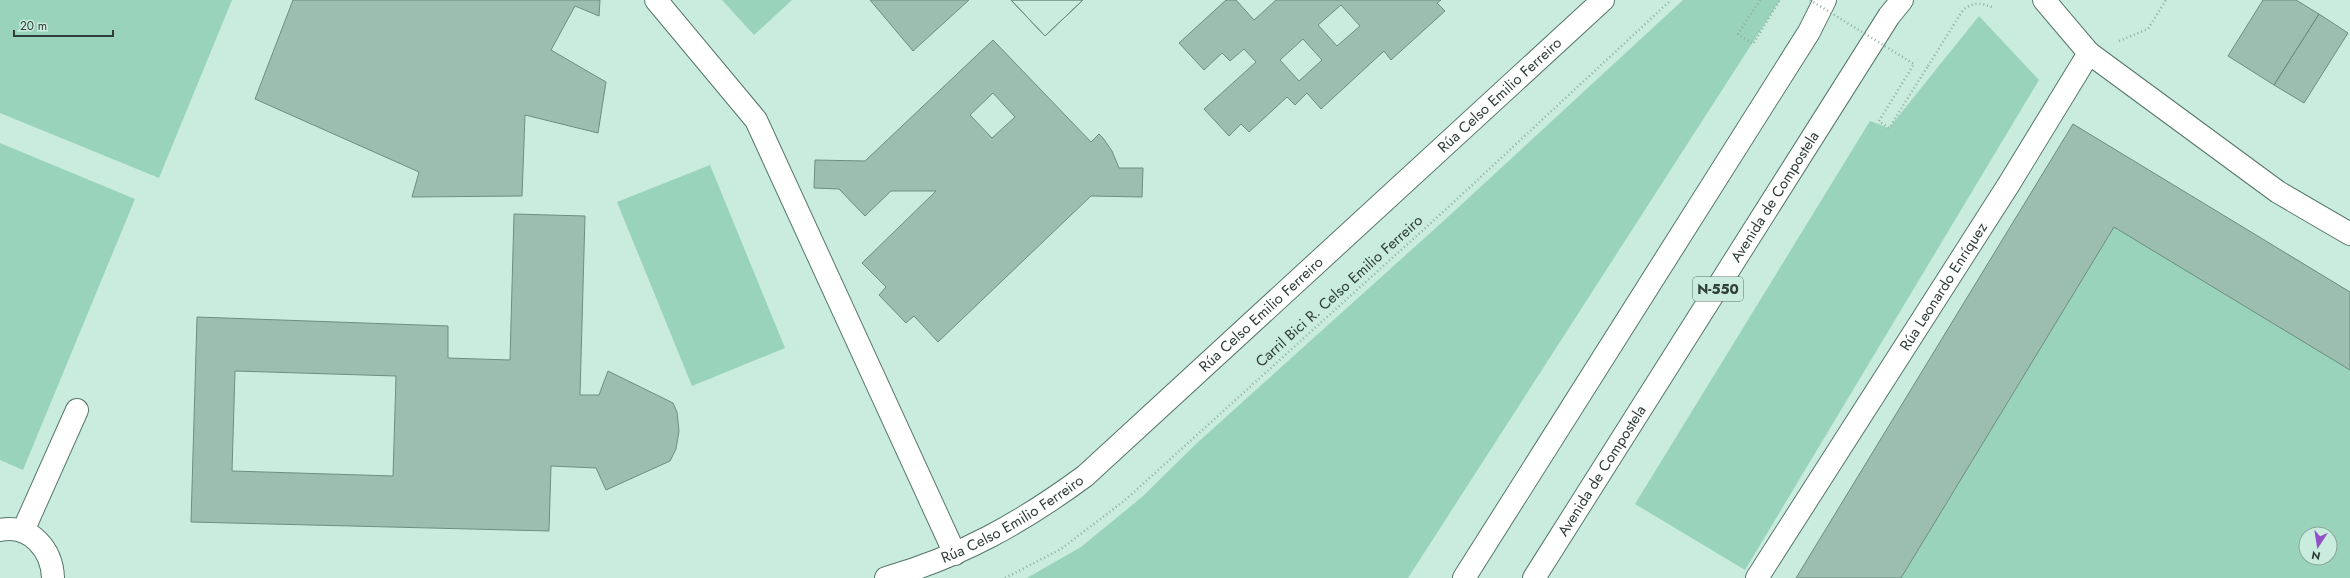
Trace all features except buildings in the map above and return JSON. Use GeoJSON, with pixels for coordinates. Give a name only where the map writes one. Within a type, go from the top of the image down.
{"type":"FeatureCollection","features":[{"type":"Feature","properties":{"kind":"main road"},"geometry":{"type":"LineString","coordinates":[[656,0],[756,120],[955,554]]}},
{"type":"Feature","properties":{"kind":"main road","name":"Rúa Celso Emilio Ferreiro"},"geometry":{"type":"LineString","coordinates":[[886,578],[955,554],[993,537],[1035,512],[1085,476],[1603,0]]}},
{"type":"Feature","properties":{"kind":"main road"},"geometry":{"type":"LineString","coordinates":[[1464,578],[1809,32],[1825,0]]}},
{"type":"Feature","properties":{"kind":"main road","name":"Avenida de Compostela"},"geometry":{"type":"LineString","coordinates":[[1534,578],[1889,16],[1902,0]]}},
{"type":"Feature","properties":{"kind":"main road"},"geometry":{"type":"LineString","coordinates":[[2044,0],[2089,53],[2278,192],[2350,234]]}},
{"type":"Feature","properties":{"kind":"main road","name":"Rúa Leonardo Enríquez"},"geometry":{"type":"LineString","coordinates":[[1757,578],[2009,184],[2089,53]]}},
{"type":"Feature","properties":{"kind":"main road"},"geometry":{"type":"LineString","coordinates":[[23,531],[77,410]]}},
{"type":"Feature","properties":{"kind":"main road"},"geometry":{"type":"LineString","coordinates":[[0,530],[7,528],[23,531],[36,539],[47,551],[53,565],[53,578]]}},
{"type":"Feature","properties":{"kind":"path","name":"Carril Bici R. Celso Emilio Ferreiro"},"geometry":{"type":"LineString","coordinates":[[1005,578],[1061,549],[1124,500],[1442,212],[1671,0]]}},
{"type":"Feature","properties":{"kind":"path"},"geometry":{"type":"LineString","coordinates":[[1760,0],[1738,34],[1753,44],[1780,0]]}},
{"type":"Feature","properties":{"kind":"path"},"geometry":{"type":"LineString","coordinates":[[1810,0],[1914,64],[1878,121],[1889,128],[1963,10],[1972,4],[1981,3],[1994,8]]}},
{"type":"Feature","properties":{"kind":"path"},"geometry":{"type":"LineString","coordinates":[[2089,53],[2148,29],[2166,0]]}},
{"type":"Feature","properties":{"kind":"green space"},"geometry":{"type":"Polygon","coordinates":[[[0,0],[232,0],[159,178],[0,113],[0,0]]]}},
{"type":"Feature","properties":{"kind":"green space"},"geometry":{"type":"Polygon","coordinates":[[[722,0],[792,0],[754,35],[722,0]]]}},
{"type":"Feature","properties":{"kind":"green space"},"geometry":{"type":"Polygon","coordinates":[[[1683,0],[1780,0],[1408,578],[1027,578],[1081,547],[1142,497],[1197,443],[1449,216],[1683,0]]]}},
{"type":"Feature","properties":{"kind":"green space"},"geometry":{"type":"Polygon","coordinates":[[[1979,16],[2039,80],[1745,570],[1635,504],[1870,121],[1889,128],[1979,16]]]}},
{"type":"Feature","properties":{"kind":"green space"},"geometry":{"type":"Polygon","coordinates":[[[2073,124],[2350,292],[2350,578],[1796,578],[2073,124]]]}},
{"type":"Feature","properties":{"kind":"green space"},"geometry":{"type":"Polygon","coordinates":[[[0,143],[135,199],[23,470],[0,460],[0,143]]]}},
{"type":"Feature","properties":{"kind":"green space"},"geometry":{"type":"Polygon","coordinates":[[[710,165],[785,348],[692,386],[617,202],[710,165]]]}}]}
